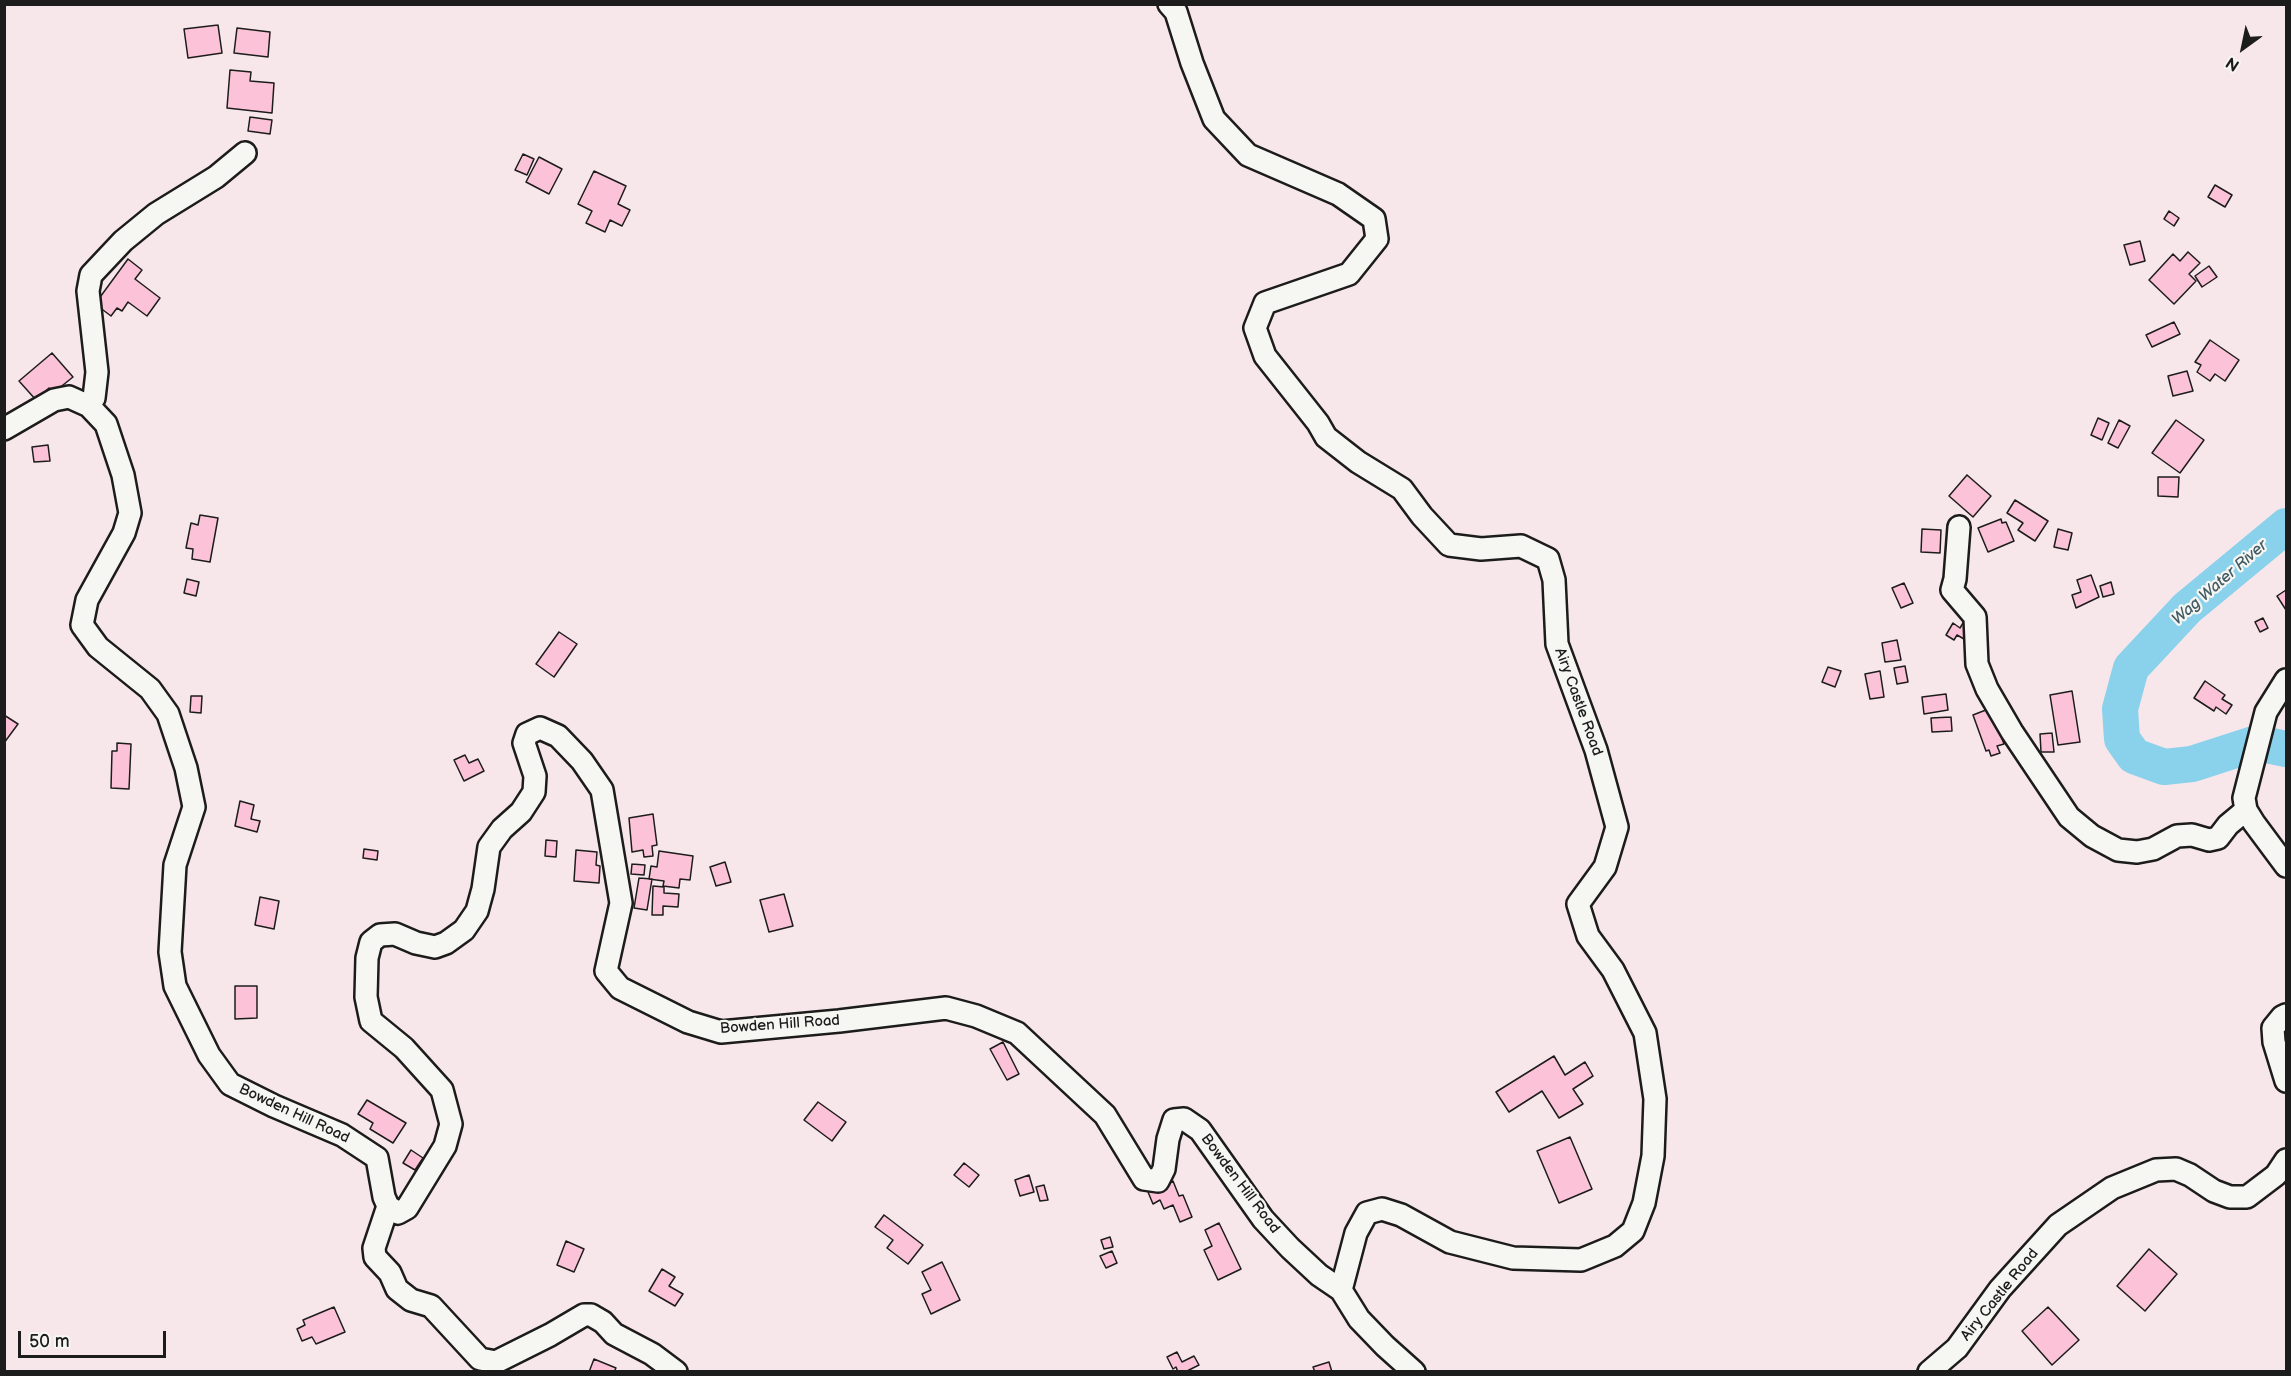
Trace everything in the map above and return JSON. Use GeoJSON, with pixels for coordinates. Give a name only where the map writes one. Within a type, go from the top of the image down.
{"type":"FeatureCollection","features":[{"type":"Feature","properties":{"kind":"street","name":"Airy Castle Road"},"geometry":{"type":"LineString","coordinates":[[1169,4],[1176,12],[1192,63],[1214,119],[1248,155],[1338,194],[1374,219],[1377,239],[1349,274],[1265,303],[1255,328],[1265,356],[1318,423],[1326,437],[1358,462],[1402,489],[1449,545],[1481,549],[1521,546],[1548,559],[1554,580],[1557,644],[1596,750],[1617,827],[1605,867],[1578,904],[1588,936],[1613,970],[1645,1032],[1655,1099],[1653,1156],[1644,1203],[1633,1231],[1615,1246],[1581,1260],[1513,1258],[1450,1242],[1401,1215],[1382,1209],[1367,1213],[1356,1233],[1341,1290]]}},
{"type":"Feature","properties":{"kind":"street"},"geometry":{"type":"LineString","coordinates":[[4,429],[54,400],[69,397],[89,406],[94,398],[97,372],[88,291],[92,275],[123,241],[156,214],[216,177],[245,153]]}},
{"type":"Feature","properties":{"kind":"street","name":"Bowden Hill Road"},"geometry":{"type":"LineString","coordinates":[[89,406],[106,424],[123,475],[130,513],[124,533],[87,600],[82,625],[98,647],[150,689],[168,714],[186,768],[194,807],[175,865],[170,952],[175,986],[209,1055],[231,1084],[274,1106],[342,1135],[377,1158],[384,1197],[388,1206],[398,1213],[407,1208],[445,1146],[451,1124],[442,1090],[404,1048],[371,1021],[366,997],[367,958],[371,942],[380,935],[395,934],[416,944],[435,947],[446,943],[464,930],[477,911],[489,848],[502,829],[521,812],[534,792],[534,776],[524,743],[528,734],[540,728],[558,736],[582,760],[603,790],[621,903],[606,971],[620,988],[688,1022],[721,1032],[946,1008],[976,1016],[1017,1033],[1105,1115],[1144,1179],[1158,1181],[1164,1169],[1167,1139],[1174,1120],[1184,1119],[1200,1131],[1263,1219],[1319,1275],[1341,1290]]}},
{"type":"Feature","properties":{"kind":"street"},"geometry":{"type":"LineString","coordinates":[[1959,527],[1952,590],[1975,617],[1977,664],[1987,689],[2012,732],[2069,817],[2092,836],[2118,850],[2137,852],[2153,849],[2177,836],[2192,835],[2209,840],[2218,838],[2245,804],[2266,712],[2286,680]]}},
{"type":"Feature","properties":{"kind":"street"},"geometry":{"type":"LineString","coordinates":[[2245,804],[2286,866]]}},
{"type":"Feature","properties":{"kind":"street"},"geometry":{"type":"LineString","coordinates":[[2286,1015],[2273,1028],[2274,1042],[2286,1081]]}},
{"type":"Feature","properties":{"kind":"street","name":"Airy Castle Road"},"geometry":{"type":"LineString","coordinates":[[1929,1371],[1957,1348],[2000,1289],[2058,1225],[2112,1188],[2156,1170],[2176,1169],[2190,1175],[2214,1191],[2230,1197],[2247,1197],[2276,1175],[2286,1160]]}},
{"type":"Feature","properties":{"kind":"street"},"geometry":{"type":"LineString","coordinates":[[388,1206],[374,1248],[375,1257],[390,1273],[397,1289],[411,1300],[430,1306],[480,1359],[496,1362],[584,1315],[591,1315],[603,1322],[614,1334],[676,1371]]}},
{"type":"Feature","properties":{"kind":"street"},"geometry":{"type":"LineString","coordinates":[[1341,1290],[1359,1319],[1414,1371]]}},
{"type":"Feature","properties":{"kind":"building"},"geometry":{"type":"Polygon","coordinates":[[[218,25],[222,53],[188,58],[184,29],[218,25]]]}},
{"type":"Feature","properties":{"kind":"building"},"geometry":{"type":"Polygon","coordinates":[[[237,28],[270,32],[268,57],[234,53],[237,28]]]}},
{"type":"Feature","properties":{"kind":"building"},"geometry":{"type":"Polygon","coordinates":[[[230,70],[251,72],[250,81],[274,83],[272,113],[227,108],[230,70]]]}},
{"type":"Feature","properties":{"kind":"building"},"geometry":{"type":"Polygon","coordinates":[[[250,117],[272,120],[270,134],[248,131],[250,117]]]}},
{"type":"Feature","properties":{"kind":"building"},"geometry":{"type":"Polygon","coordinates":[[[523,154],[534,159],[527,175],[515,170],[523,154]]]}},
{"type":"Feature","properties":{"kind":"building"},"geometry":{"type":"Polygon","coordinates":[[[539,157],[562,169],[549,194],[526,182],[539,157]]]}},
{"type":"Feature","properties":{"kind":"building"},"geometry":{"type":"Polygon","coordinates":[[[594,171],[626,186],[618,204],[630,210],[622,226],[610,220],[605,232],[586,223],[592,211],[578,204],[594,171]]]}},
{"type":"Feature","properties":{"kind":"building"},"geometry":{"type":"Polygon","coordinates":[[[2215,185],[2232,195],[2225,207],[2208,197],[2215,185]]]}},
{"type":"Feature","properties":{"kind":"building"},"geometry":{"type":"Polygon","coordinates":[[[2169,211],[2179,218],[2174,226],[2164,219],[2169,211]]]}},
{"type":"Feature","properties":{"kind":"building"},"geometry":{"type":"Polygon","coordinates":[[[2140,241],[2145,261],[2130,265],[2124,245],[2140,241]]]}},
{"type":"Feature","properties":{"kind":"building"},"geometry":{"type":"Polygon","coordinates":[[[2188,252],[2200,263],[2189,274],[2196,281],[2174,304],[2149,280],[2173,254],[2180,261],[2188,252]]]}},
{"type":"Feature","properties":{"kind":"building"},"geometry":{"type":"Polygon","coordinates":[[[128,259],[142,270],[135,279],[160,298],[147,316],[128,302],[122,311],[117,308],[111,316],[95,304],[128,259]]]}},
{"type":"Feature","properties":{"kind":"building"},"geometry":{"type":"Polygon","coordinates":[[[2209,266],[2217,277],[2202,287],[2195,276],[2209,266]]]}},
{"type":"Feature","properties":{"kind":"building"},"geometry":{"type":"Polygon","coordinates":[[[2174,322],[2180,334],[2152,347],[2146,335],[2174,322]]]}},
{"type":"Feature","properties":{"kind":"building"},"geometry":{"type":"Polygon","coordinates":[[[2210,340],[2239,360],[2225,381],[2215,374],[2210,381],[2197,372],[2201,365],[2195,362],[2210,340]]]}},
{"type":"Feature","properties":{"kind":"building"},"geometry":{"type":"Polygon","coordinates":[[[52,353],[73,377],[53,393],[49,388],[36,400],[19,381],[52,353]]]}},
{"type":"Feature","properties":{"kind":"building"},"geometry":{"type":"Polygon","coordinates":[[[2187,371],[2193,391],[2173,396],[2168,376],[2187,371]]]}},
{"type":"Feature","properties":{"kind":"building"},"geometry":{"type":"Polygon","coordinates":[[[2098,418],[2109,423],[2102,440],[2091,435],[2098,418]]]}},
{"type":"Feature","properties":{"kind":"building"},"geometry":{"type":"Polygon","coordinates":[[[2119,420],[2130,426],[2118,448],[2108,443],[2119,420]]]}},
{"type":"Feature","properties":{"kind":"building"},"geometry":{"type":"Polygon","coordinates":[[[2176,420],[2204,440],[2180,473],[2152,453],[2176,420]]]}},
{"type":"Feature","properties":{"kind":"building"},"geometry":{"type":"Polygon","coordinates":[[[48,445],[50,461],[34,462],[32,447],[48,445]]]}},
{"type":"Feature","properties":{"kind":"building"},"geometry":{"type":"Polygon","coordinates":[[[1967,475],[1991,496],[1973,517],[1949,496],[1967,475]]]}},
{"type":"Feature","properties":{"kind":"building"},"geometry":{"type":"Polygon","coordinates":[[[2158,477],[2179,477],[2178,497],[2158,496],[2158,477]]]}},
{"type":"Feature","properties":{"kind":"building"},"geometry":{"type":"Polygon","coordinates":[[[2015,500],[2048,521],[2035,541],[2018,530],[2023,523],[2007,513],[2015,500]]]}},
{"type":"Feature","properties":{"kind":"building"},"geometry":{"type":"Polygon","coordinates":[[[200,515],[218,518],[210,562],[192,559],[193,549],[186,548],[191,523],[198,525],[200,515]]]}},
{"type":"Feature","properties":{"kind":"building"},"geometry":{"type":"Polygon","coordinates":[[[2001,519],[2002,523],[2006,522],[2014,541],[1988,552],[1978,528],[2001,519]]]}},
{"type":"Feature","properties":{"kind":"building"},"geometry":{"type":"Polygon","coordinates":[[[1922,529],[1941,530],[1940,553],[1921,552],[1922,529]]]}},
{"type":"Feature","properties":{"kind":"building"},"geometry":{"type":"Polygon","coordinates":[[[2058,529],[2072,533],[2068,550],[2054,547],[2058,529]]]}},
{"type":"Feature","properties":{"kind":"building"},"geometry":{"type":"Polygon","coordinates":[[[2091,575],[2099,597],[2076,608],[2072,595],[2081,592],[2077,580],[2091,575]]]}},
{"type":"Feature","properties":{"kind":"building"},"geometry":{"type":"Polygon","coordinates":[[[187,579],[199,582],[196,596],[184,593],[187,579]]]}},
{"type":"Feature","properties":{"kind":"building"},"geometry":{"type":"Polygon","coordinates":[[[2111,582],[2114,594],[2103,597],[2100,586],[2111,582]]]}},
{"type":"Feature","properties":{"kind":"building"},"geometry":{"type":"Polygon","coordinates":[[[1904,583],[1913,603],[1901,608],[1892,588],[1904,583]]]}},
{"type":"Feature","properties":{"kind":"building"},"geometry":{"type":"Polygon","coordinates":[[[2286,590],[2286,610],[2277,596],[2286,590]]]}},
{"type":"Feature","properties":{"kind":"building"},"geometry":{"type":"Polygon","coordinates":[[[1966,618],[1973,623],[1964,639],[1957,635],[1954,640],[1946,635],[1953,623],[1960,628],[1966,618]]]}},
{"type":"Feature","properties":{"kind":"building"},"geometry":{"type":"Polygon","coordinates":[[[2263,618],[2268,628],[2260,632],[2255,622],[2263,618]]]}},
{"type":"Feature","properties":{"kind":"building"},"geometry":{"type":"Polygon","coordinates":[[[559,632],[577,644],[554,677],[536,664],[559,632]]]}},
{"type":"Feature","properties":{"kind":"building"},"geometry":{"type":"Polygon","coordinates":[[[1897,640],[1901,660],[1885,662],[1882,643],[1897,640]]]}},
{"type":"Feature","properties":{"kind":"building"},"geometry":{"type":"Polygon","coordinates":[[[1905,666],[1908,682],[1897,684],[1894,668],[1905,666]]]}},
{"type":"Feature","properties":{"kind":"building"},"geometry":{"type":"Polygon","coordinates":[[[1828,667],[1841,671],[1835,687],[1822,682],[1828,667]]]}},
{"type":"Feature","properties":{"kind":"building"},"geometry":{"type":"Polygon","coordinates":[[[1880,671],[1884,697],[1870,699],[1865,674],[1880,671]]]}},
{"type":"Feature","properties":{"kind":"building"},"geometry":{"type":"Polygon","coordinates":[[[2205,681],[2225,695],[2222,699],[2232,705],[2226,714],[2216,707],[2214,711],[2194,698],[2205,681]]]}},
{"type":"Feature","properties":{"kind":"building"},"geometry":{"type":"Polygon","coordinates":[[[2072,691],[2080,742],[2058,745],[2050,695],[2072,691]]]}},
{"type":"Feature","properties":{"kind":"building"},"geometry":{"type":"Polygon","coordinates":[[[1946,694],[1948,710],[1924,714],[1922,697],[1946,694]]]}},
{"type":"Feature","properties":{"kind":"building"},"geometry":{"type":"Polygon","coordinates":[[[191,696],[202,696],[201,713],[190,712],[191,696]]]}},
{"type":"Feature","properties":{"kind":"building"},"geometry":{"type":"Polygon","coordinates":[[[1991,708],[2004,744],[1997,746],[2000,753],[1991,756],[1989,750],[1986,751],[1973,715],[1991,708]]]}},
{"type":"Feature","properties":{"kind":"building"},"geometry":{"type":"Polygon","coordinates":[[[4,715],[18,724],[4,743],[4,715]]]}},
{"type":"Feature","properties":{"kind":"building"},"geometry":{"type":"Polygon","coordinates":[[[1951,717],[1952,731],[1932,732],[1931,718],[1951,717]]]}},
{"type":"Feature","properties":{"kind":"building"},"geometry":{"type":"Polygon","coordinates":[[[2052,733],[2054,752],[2041,752],[2040,734],[2052,733]]]}},
{"type":"Feature","properties":{"kind":"building"},"geometry":{"type":"Polygon","coordinates":[[[117,743],[131,744],[129,789],[111,788],[112,751],[117,751],[117,743]]]}},
{"type":"Feature","properties":{"kind":"building"},"geometry":{"type":"Polygon","coordinates":[[[465,755],[469,763],[478,759],[484,771],[464,781],[454,760],[465,755]]]}},
{"type":"Feature","properties":{"kind":"building"},"geometry":{"type":"Polygon","coordinates":[[[240,801],[254,805],[251,819],[260,821],[257,832],[235,826],[240,801]]]}},
{"type":"Feature","properties":{"kind":"building"},"geometry":{"type":"Polygon","coordinates":[[[653,814],[657,845],[652,846],[653,856],[644,857],[643,850],[632,852],[629,818],[653,814]]]}},
{"type":"Feature","properties":{"kind":"building"},"geometry":{"type":"Polygon","coordinates":[[[546,840],[557,841],[556,857],[545,856],[546,840]]]}},
{"type":"Feature","properties":{"kind":"building"},"geometry":{"type":"Polygon","coordinates":[[[364,849],[378,851],[377,860],[363,858],[364,849]]]}},
{"type":"Feature","properties":{"kind":"building"},"geometry":{"type":"Polygon","coordinates":[[[576,850],[597,852],[596,865],[600,866],[599,883],[574,881],[576,850]]]}},
{"type":"Feature","properties":{"kind":"building"},"geometry":{"type":"Polygon","coordinates":[[[659,851],[693,856],[690,880],[680,879],[679,888],[663,886],[664,881],[649,879],[651,866],[657,867],[659,851]]]}},
{"type":"Feature","properties":{"kind":"building"},"geometry":{"type":"Polygon","coordinates":[[[725,862],[731,882],[716,886],[710,867],[725,862]]]}},
{"type":"Feature","properties":{"kind":"building"},"geometry":{"type":"Polygon","coordinates":[[[632,864],[645,865],[644,875],[631,874],[632,864]]]}},
{"type":"Feature","properties":{"kind":"building"},"geometry":{"type":"Polygon","coordinates":[[[639,878],[652,879],[647,910],[634,908],[639,878]]]}},
{"type":"Feature","properties":{"kind":"building"},"geometry":{"type":"Polygon","coordinates":[[[653,886],[664,887],[664,893],[679,894],[678,907],[663,906],[663,915],[652,915],[653,886]]]}},
{"type":"Feature","properties":{"kind":"building"},"geometry":{"type":"Polygon","coordinates":[[[784,894],[793,926],[769,932],[760,900],[784,894]]]}},
{"type":"Feature","properties":{"kind":"building"},"geometry":{"type":"Polygon","coordinates":[[[260,897],[279,901],[274,929],[255,925],[260,897]]]}},
{"type":"Feature","properties":{"kind":"building"},"geometry":{"type":"Polygon","coordinates":[[[235,986],[257,986],[257,1018],[235,1019],[235,986]]]}},
{"type":"Feature","properties":{"kind":"building"},"geometry":{"type":"Polygon","coordinates":[[[1003,1042],[1019,1074],[1007,1080],[990,1049],[1003,1042]]]}},
{"type":"Feature","properties":{"kind":"building"},"geometry":{"type":"Polygon","coordinates":[[[1554,1056],[1565,1075],[1585,1062],[1593,1076],[1573,1089],[1583,1104],[1559,1118],[1542,1091],[1509,1112],[1496,1092],[1554,1056]]]}},
{"type":"Feature","properties":{"kind":"building"},"geometry":{"type":"Polygon","coordinates":[[[367,1100],[406,1123],[393,1143],[370,1129],[373,1123],[358,1114],[367,1100]]]}},
{"type":"Feature","properties":{"kind":"building"},"geometry":{"type":"Polygon","coordinates":[[[818,1102],[846,1122],[832,1141],[804,1120],[818,1102]]]}},
{"type":"Feature","properties":{"kind":"building"},"geometry":{"type":"Polygon","coordinates":[[[1570,1137],[1592,1189],[1559,1203],[1537,1151],[1570,1137]]]}},
{"type":"Feature","properties":{"kind":"building"},"geometry":{"type":"Polygon","coordinates":[[[411,1150],[423,1158],[415,1170],[403,1163],[411,1150]]]}},
{"type":"Feature","properties":{"kind":"building"},"geometry":{"type":"Polygon","coordinates":[[[964,1163],[979,1175],[969,1187],[954,1175],[964,1163]]]}},
{"type":"Feature","properties":{"kind":"building"},"geometry":{"type":"Polygon","coordinates":[[[1029,1175],[1034,1192],[1020,1196],[1015,1180],[1029,1175]]]}},
{"type":"Feature","properties":{"kind":"building"},"geometry":{"type":"Polygon","coordinates":[[[1173,1181],[1179,1196],[1183,1195],[1192,1217],[1180,1222],[1173,1205],[1164,1209],[1160,1200],[1153,1204],[1148,1192],[1173,1181]]]}},
{"type":"Feature","properties":{"kind":"building"},"geometry":{"type":"Polygon","coordinates":[[[1044,1185],[1048,1200],[1040,1201],[1036,1187],[1044,1185]]]}},
{"type":"Feature","properties":{"kind":"building"},"geometry":{"type":"Polygon","coordinates":[[[884,1215],[923,1245],[908,1264],[887,1248],[893,1240],[875,1227],[884,1215]]]}},
{"type":"Feature","properties":{"kind":"building"},"geometry":{"type":"Polygon","coordinates":[[[1219,1223],[1241,1269],[1218,1280],[1204,1250],[1212,1246],[1205,1230],[1219,1223]]]}},
{"type":"Feature","properties":{"kind":"building"},"geometry":{"type":"Polygon","coordinates":[[[1110,1237],[1113,1247],[1104,1249],[1101,1240],[1110,1237]]]}},
{"type":"Feature","properties":{"kind":"building"},"geometry":{"type":"Polygon","coordinates":[[[566,1241],[584,1249],[574,1272],[557,1265],[566,1241]]]}},
{"type":"Feature","properties":{"kind":"building"},"geometry":{"type":"Polygon","coordinates":[[[2149,1249],[2177,1274],[2145,1311],[2117,1286],[2149,1249]]]}},
{"type":"Feature","properties":{"kind":"building"},"geometry":{"type":"Polygon","coordinates":[[[1112,1251],[1117,1263],[1106,1268],[1100,1256],[1112,1251]]]}},
{"type":"Feature","properties":{"kind":"building"},"geometry":{"type":"Polygon","coordinates":[[[942,1262],[960,1300],[931,1314],[922,1294],[931,1290],[922,1272],[942,1262]]]}},
{"type":"Feature","properties":{"kind":"building"},"geometry":{"type":"Polygon","coordinates":[[[662,1269],[675,1277],[669,1286],[683,1294],[675,1306],[649,1291],[662,1269]]]}},
{"type":"Feature","properties":{"kind":"building"},"geometry":{"type":"Polygon","coordinates":[[[334,1307],[345,1332],[316,1344],[312,1337],[302,1341],[297,1329],[305,1325],[303,1320],[334,1307]]]}},
{"type":"Feature","properties":{"kind":"building"},"geometry":{"type":"Polygon","coordinates":[[[2048,1307],[2079,1340],[2052,1365],[2022,1331],[2048,1307]]]}},
{"type":"Feature","properties":{"kind":"building"},"geometry":{"type":"Polygon","coordinates":[[[1177,1352],[1182,1362],[1194,1356],[1199,1365],[1185,1372],[1178,1372],[1176,1367],[1173,1369],[1167,1357],[1177,1352]]]}},
{"type":"Feature","properties":{"kind":"building"},"geometry":{"type":"Polygon","coordinates":[[[594,1359],[616,1368],[614,1372],[589,1372],[594,1359]]]}},
{"type":"Feature","properties":{"kind":"building"},"geometry":{"type":"Polygon","coordinates":[[[1329,1362],[1332,1372],[1315,1372],[1313,1367],[1329,1362]]]}},
{"type":"Feature","properties":{"kind":"waterway","name":"Wag Water River"},"geometry":{"type":"LineString","coordinates":[[2286,526],[2187,608],[2131,668],[2120,709],[2122,739],[2134,756],[2164,767],[2192,764],[2257,743],[2286,749]]}}]}
